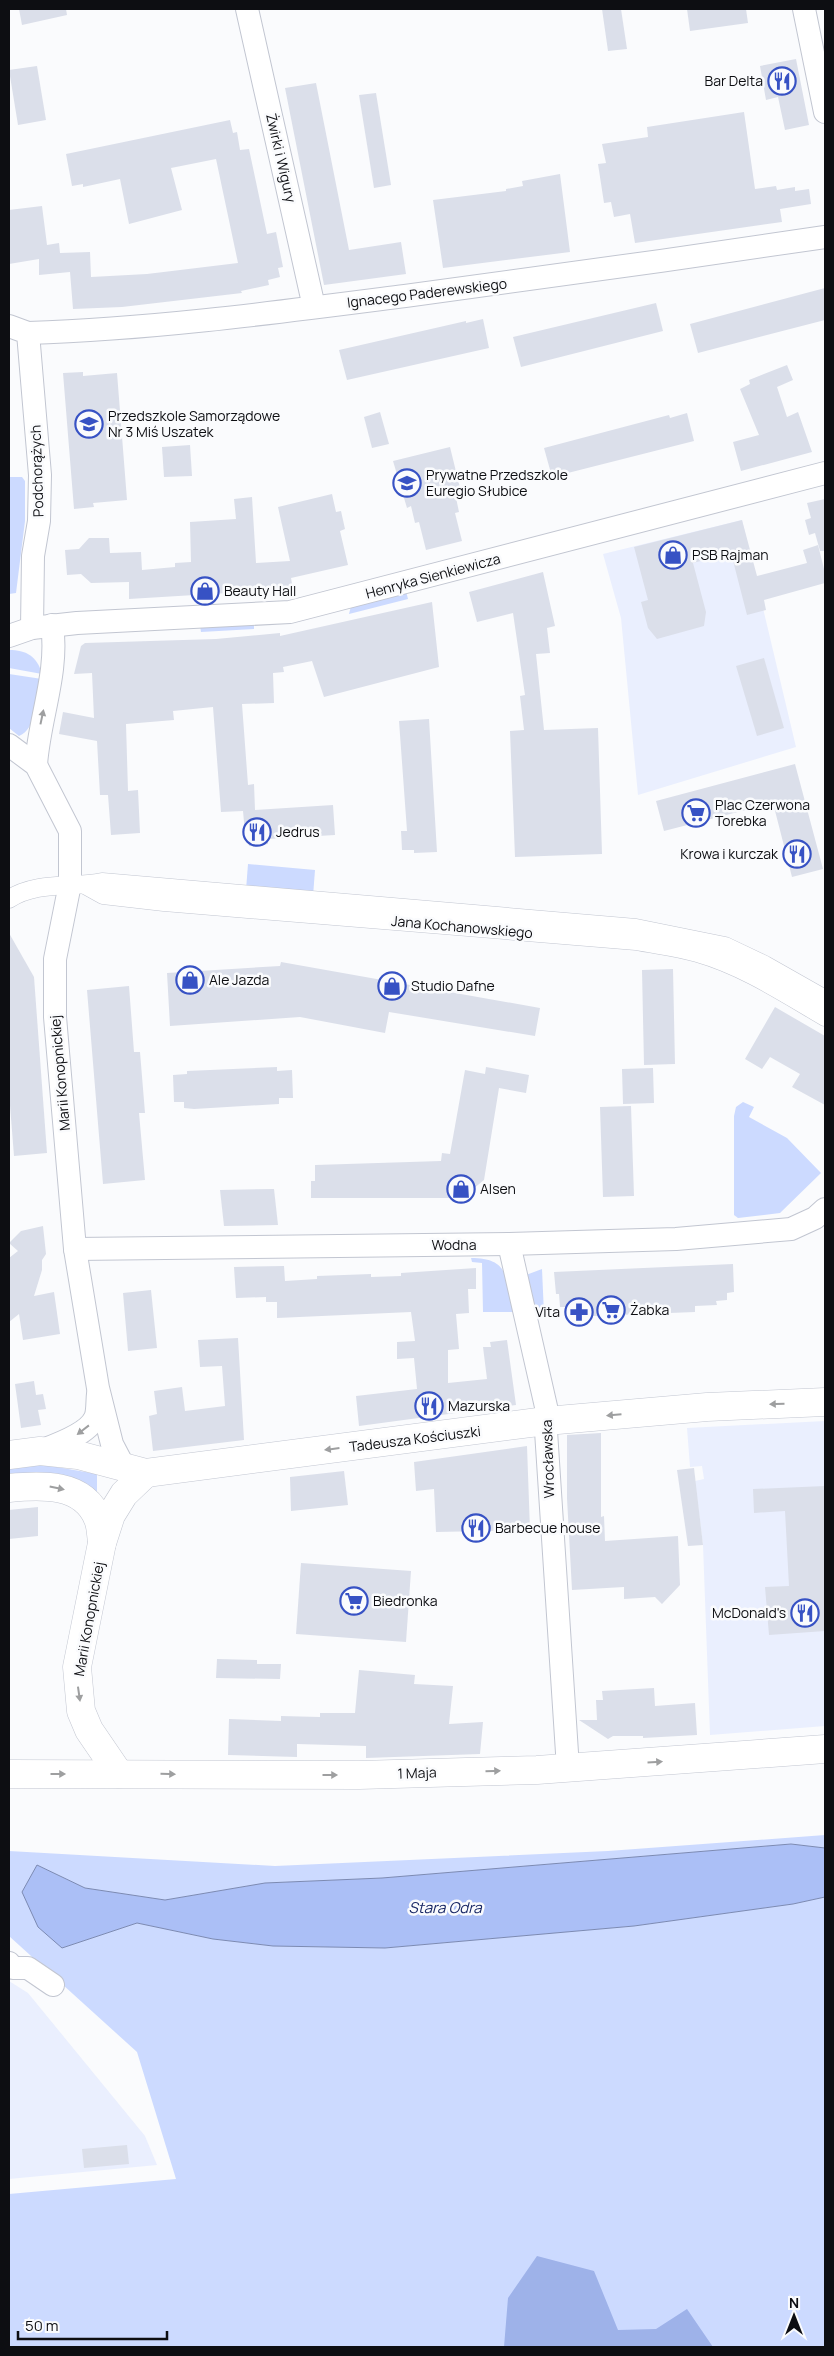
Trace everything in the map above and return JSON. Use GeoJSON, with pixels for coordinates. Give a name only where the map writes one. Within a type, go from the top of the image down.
{"type":"FeatureCollection","features":[{"type":"Feature","properties":{"kind":"main road","name":"Tadeusza Kościuszki"},"geometry":{"type":"LineString","coordinates":[[9,1455],[40,1451],[78,1455],[135,1470],[546,1421],[707,1406],[825,1402]]}},
{"type":"Feature","properties":{"kind":"main road"},"geometry":{"type":"LineString","coordinates":[[102,1542],[111,1515],[124,1494],[135,1470]]}},
{"type":"Feature","properties":{"kind":"main road"},"geometry":{"type":"LineString","coordinates":[[9,1488],[38,1485],[61,1488],[76,1494],[88,1503],[98,1519],[102,1542]]}},
{"type":"Feature","properties":{"kind":"main road","name":"Marii Konopnickiej"},"geometry":{"type":"LineString","coordinates":[[102,1542],[78,1667],[77,1685],[81,1711],[89,1730],[119,1774]]}},
{"type":"Feature","properties":{"kind":"main road","name":"1 Maja"},"geometry":{"type":"LineString","coordinates":[[9,1774],[359,1775],[568,1768],[825,1750]]}},
{"type":"Feature","properties":{"kind":"street","name":"Żwirki i Wigury"},"geometry":{"type":"LineString","coordinates":[[247,9],[314,307]]}},
{"type":"Feature","properties":{"kind":"street"},"geometry":{"type":"LineString","coordinates":[[804,9],[825,112]]}},
{"type":"Feature","properties":{"kind":"street","name":"Ignacego Paderewskiego"},"geometry":{"type":"LineString","coordinates":[[18,330],[134,327],[314,307],[595,271],[825,237]]}},
{"type":"Feature","properties":{"kind":"street","name":"Podchorążych"},"geometry":{"type":"LineString","coordinates":[[18,330],[40,475],[39,521],[32,573],[42,627]]}},
{"type":"Feature","properties":{"kind":"street","name":"Henryka Sienkiewicza"},"geometry":{"type":"LineString","coordinates":[[9,636],[42,627],[290,612],[825,473]]}},
{"type":"Feature","properties":{"kind":"street","name":"Marii Konopnickiej"},"geometry":{"type":"LineString","coordinates":[[36,765],[37,741],[50,677],[54,639],[42,627]]}},
{"type":"Feature","properties":{"kind":"street","name":"Marii Konopnickiej"},"geometry":{"type":"LineString","coordinates":[[9,745],[36,765],[70,832],[77,885],[55,959],[55,1017],[75,1249],[98,1388],[112,1444],[135,1470]]}},
{"type":"Feature","properties":{"kind":"street","name":"Jana Kochanowskiego"},"geometry":{"type":"LineString","coordinates":[[77,885],[102,882],[636,928],[725,946],[765,965],[825,999]]}},
{"type":"Feature","properties":{"kind":"street"},"geometry":{"type":"LineString","coordinates":[[9,899],[46,886],[77,885]]}},
{"type":"Feature","properties":{"kind":"street","name":"Jana Kochanowskiego"},"geometry":{"type":"LineString","coordinates":[[77,885],[103,895],[164,902],[301,915],[636,941],[696,953],[745,972],[825,1017]]}},
{"type":"Feature","properties":{"kind":"street","name":"Wodna"},"geometry":{"type":"LineString","coordinates":[[75,1249],[509,1244],[676,1239],[791,1229],[815,1218],[825,1209]]}},
{"type":"Feature","properties":{"kind":"street","name":"Wrocławska"},"geometry":{"type":"LineString","coordinates":[[509,1244],[544,1399],[568,1768]]}},
{"type":"Feature","properties":{"kind":"street","name":"Marii Konopnickiej"},"geometry":{"type":"LineString","coordinates":[[40,1451],[66,1441],[96,1418],[98,1388]]}},
{"type":"Feature","properties":{"kind":"street"},"geometry":{"type":"LineString","coordinates":[[9,1963],[13,1968],[28,1968],[53,1985]]}},
{"type":"Feature","properties":{"kind":"shaded area"},"geometry":{"type":"Polygon","coordinates":[[[9,477],[22,477],[25,481],[25,521],[16,593],[9,594],[9,477]]]}},
{"type":"Feature","properties":{"kind":"shaded area"},"geometry":{"type":"Polygon","coordinates":[[[742,520],[796,747],[638,795],[621,618],[603,554],[742,520]]]}},
{"type":"Feature","properties":{"kind":"shaded area"},"geometry":{"type":"Polygon","coordinates":[[[406,591],[408,599],[349,614],[351,606],[406,591]]]}},
{"type":"Feature","properties":{"kind":"shaded area"},"geometry":{"type":"Polygon","coordinates":[[[254,623],[254,629],[201,632],[200,626],[254,623]]]}},
{"type":"Feature","properties":{"kind":"shaded area"},"geometry":{"type":"Polygon","coordinates":[[[9,650],[21,651],[30,655],[34,658],[42,674],[9,668],[9,650]]]}},
{"type":"Feature","properties":{"kind":"shaded area"},"geometry":{"type":"Polygon","coordinates":[[[9,674],[42,679],[33,720],[25,733],[19,736],[9,728],[9,674]]]}},
{"type":"Feature","properties":{"kind":"shaded area"},"geometry":{"type":"Polygon","coordinates":[[[248,864],[315,870],[313,896],[246,890],[248,864]]]}},
{"type":"Feature","properties":{"kind":"shaded area"},"geometry":{"type":"Polygon","coordinates":[[[743,1102],[754,1107],[749,1117],[787,1138],[821,1173],[780,1213],[738,1218],[734,1215],[734,1116],[736,1107],[743,1102]]]}},
{"type":"Feature","properties":{"kind":"shaded area"},"geometry":{"type":"Polygon","coordinates":[[[471,1258],[484,1259],[500,1267],[507,1281],[513,1312],[483,1312],[482,1263],[472,1262],[471,1258]]]}},
{"type":"Feature","properties":{"kind":"shaded area"},"geometry":{"type":"Polygon","coordinates":[[[542,1269],[544,1314],[535,1315],[526,1275],[542,1269]]]}},
{"type":"Feature","properties":{"kind":"shaded area"},"geometry":{"type":"Polygon","coordinates":[[[825,1421],[825,1726],[710,1735],[703,1545],[695,1481],[704,1479],[702,1466],[690,1467],[687,1428],[825,1421]]]}},
{"type":"Feature","properties":{"kind":"shaded area"},"geometry":{"type":"Polygon","coordinates":[[[9,1465],[45,1465],[97,1474],[97,1493],[94,1495],[9,1479],[9,1465]]]}},
{"type":"Feature","properties":{"kind":"shaded area"},"geometry":{"type":"Polygon","coordinates":[[[825,1835],[825,1848],[791,1844],[382,1878],[265,1883],[165,1900],[85,1888],[37,1865],[62,1948],[137,1923],[213,1939],[273,1946],[385,1948],[634,1926],[793,1904],[825,1897],[825,2347],[9,2347],[9,2194],[176,2179],[137,2052],[9,1936],[9,1851],[275,1866],[608,1851],[825,1835]]]}},
{"type":"Feature","properties":{"kind":"shaded area"},"geometry":{"type":"Polygon","coordinates":[[[9,1981],[28,1993],[145,2136],[157,2165],[9,2179],[9,1981]]]}},
{"type":"Feature","properties":{"kind":"shaded area"},"geometry":{"type":"Polygon","coordinates":[[[537,2256],[594,2271],[618,2330],[656,2329],[687,2309],[713,2347],[504,2347],[508,2298],[537,2256]]]}},
{"type":"Feature","properties":{"kind":"water","name":"Stara Odra"},"geometry":{"type":"Polygon","coordinates":[[[791,1844],[825,1848],[825,1897],[793,1904],[634,1926],[385,1948],[273,1946],[213,1939],[137,1923],[62,1948],[38,1927],[22,1892],[37,1865],[85,1888],[165,1900],[265,1883],[382,1878],[791,1844]]]}},
{"type":"Feature","properties":{"kind":"building"},"geometry":{"type":"Polygon","coordinates":[[[19,9],[66,9],[67,15],[22,25],[19,9]]]}},
{"type":"Feature","properties":{"kind":"building"},"geometry":{"type":"Polygon","coordinates":[[[602,9],[621,9],[627,49],[608,51],[602,9]]]}},
{"type":"Feature","properties":{"kind":"building"},"geometry":{"type":"Polygon","coordinates":[[[687,9],[746,9],[748,23],[690,31],[687,9]]]}},
{"type":"Feature","properties":{"kind":"building","name":"Bar Delta"},"geometry":{"type":"Polygon","coordinates":[[[796,59],[809,125],[785,130],[778,97],[766,100],[760,66],[796,59]]]}},
{"type":"Feature","properties":{"kind":"building"},"geometry":{"type":"Polygon","coordinates":[[[37,66],[46,120],[18,125],[9,70],[37,66]]]}},
{"type":"Feature","properties":{"kind":"building"},"geometry":{"type":"Polygon","coordinates":[[[316,83],[349,250],[401,242],[406,274],[324,285],[285,88],[316,83]]]}},
{"type":"Feature","properties":{"kind":"building"},"geometry":{"type":"Polygon","coordinates":[[[376,93],[391,185],[374,188],[359,95],[376,93]]]}},
{"type":"Feature","properties":{"kind":"building"},"geometry":{"type":"Polygon","coordinates":[[[744,112],[755,189],[776,186],[777,190],[795,187],[795,191],[809,189],[811,204],[780,209],[782,222],[635,243],[630,214],[614,217],[611,202],[604,203],[598,164],[606,163],[602,144],[648,137],[647,127],[744,112]]]}},
{"type":"Feature","properties":{"kind":"building"},"geometry":{"type":"Polygon","coordinates":[[[230,120],[233,133],[237,132],[240,150],[249,149],[267,234],[276,232],[283,267],[278,268],[280,277],[268,280],[269,285],[241,291],[242,293],[122,307],[73,309],[70,272],[39,275],[39,259],[9,264],[9,210],[42,206],[47,245],[59,243],[60,253],[90,252],[91,277],[147,274],[238,263],[216,159],[171,168],[182,210],[129,224],[120,179],[83,187],[83,184],[72,186],[66,154],[230,120]]]}},
{"type":"Feature","properties":{"kind":"building"},"geometry":{"type":"Polygon","coordinates":[[[560,174],[570,252],[443,268],[433,200],[506,191],[506,189],[523,186],[522,181],[560,174]]]}},
{"type":"Feature","properties":{"kind":"building"},"geometry":{"type":"Polygon","coordinates":[[[825,288],[825,320],[698,353],[690,324],[825,288]]]}},
{"type":"Feature","properties":{"kind":"building"},"geometry":{"type":"Polygon","coordinates":[[[656,303],[663,331],[521,367],[513,337],[656,303]]]}},
{"type":"Feature","properties":{"kind":"building"},"geometry":{"type":"Polygon","coordinates":[[[483,319],[489,348],[347,380],[339,350],[466,321],[466,323],[483,319]]]}},
{"type":"Feature","properties":{"kind":"building"},"geometry":{"type":"Polygon","coordinates":[[[787,365],[793,380],[777,387],[787,417],[798,412],[812,452],[741,471],[733,442],[759,435],[740,389],[750,384],[749,380],[787,365]]]}},
{"type":"Feature","properties":{"kind":"building"},"geometry":{"type":"Polygon","coordinates":[[[83,372],[83,376],[117,373],[127,500],[93,503],[94,507],[74,509],[63,373],[83,372]]]}},
{"type":"Feature","properties":{"kind":"building"},"geometry":{"type":"Polygon","coordinates":[[[380,412],[389,444],[372,448],[364,417],[380,412]]]}},
{"type":"Feature","properties":{"kind":"building"},"geometry":{"type":"Polygon","coordinates":[[[687,413],[694,441],[552,477],[544,448],[669,415],[670,418],[687,413]]]}},
{"type":"Feature","properties":{"kind":"building"},"geometry":{"type":"Polygon","coordinates":[[[190,445],[192,476],[164,477],[162,447],[190,445]]]}},
{"type":"Feature","properties":{"kind":"building"},"geometry":{"type":"Polygon","coordinates":[[[450,447],[461,492],[455,493],[459,512],[455,513],[462,541],[426,550],[419,522],[415,523],[411,506],[407,508],[393,461],[450,447]]]}},
{"type":"Feature","properties":{"kind":"building"},"geometry":{"type":"Polygon","coordinates":[[[332,494],[336,512],[341,511],[345,529],[340,531],[348,565],[291,578],[293,589],[129,599],[129,582],[91,583],[81,574],[67,575],[65,550],[79,549],[89,538],[109,538],[110,553],[141,552],[142,570],[175,567],[175,563],[191,562],[190,522],[236,519],[234,499],[252,497],[256,563],[290,561],[278,507],[332,494]]]}},
{"type":"Feature","properties":{"kind":"building"},"geometry":{"type":"Polygon","coordinates":[[[825,499],[825,551],[820,551],[815,533],[809,535],[805,520],[811,518],[807,503],[825,499]]]}},
{"type":"Feature","properties":{"kind":"building"},"geometry":{"type":"Polygon","coordinates":[[[742,520],[757,576],[807,563],[803,550],[818,545],[825,573],[825,583],[764,600],[766,610],[747,615],[731,553],[693,563],[706,612],[704,626],[657,639],[648,628],[641,602],[648,600],[634,547],[742,520]]]}},
{"type":"Feature","properties":{"kind":"building"},"geometry":{"type":"Polygon","coordinates":[[[543,572],[555,626],[547,628],[550,653],[536,654],[544,730],[598,728],[602,854],[515,857],[510,731],[524,730],[520,696],[525,695],[513,613],[477,622],[469,592],[543,572]]]}},
{"type":"Feature","properties":{"kind":"building"},"geometry":{"type":"Polygon","coordinates":[[[432,602],[439,667],[324,697],[312,661],[283,667],[284,672],[273,673],[274,703],[242,704],[248,785],[254,784],[255,810],[333,805],[335,835],[268,839],[268,844],[249,846],[248,833],[245,833],[243,811],[221,812],[213,707],[173,711],[174,720],[126,724],[128,791],[138,790],[140,833],[111,835],[108,795],[100,795],[97,741],[59,734],[63,712],[94,718],[92,673],[74,674],[81,646],[85,643],[216,639],[280,633],[280,636],[432,602]]]}},
{"type":"Feature","properties":{"kind":"building"},"geometry":{"type":"Polygon","coordinates":[[[764,658],[784,728],[757,736],[736,666],[764,658]]]}},
{"type":"Feature","properties":{"kind":"building"},"geometry":{"type":"Polygon","coordinates":[[[429,719],[437,852],[414,853],[414,850],[402,850],[401,831],[407,831],[399,721],[429,719]]]}},
{"type":"Feature","properties":{"kind":"building","name":"Plac Czerwona Torebka"},"geometry":{"type":"Polygon","coordinates":[[[795,764],[823,869],[792,877],[773,803],[664,831],[656,801],[795,764]]]}},
{"type":"Feature","properties":{"kind":"building"},"geometry":{"type":"Polygon","coordinates":[[[9,933],[34,977],[47,1153],[14,1156],[9,1093],[9,933]]]}},
{"type":"Feature","properties":{"kind":"building"},"geometry":{"type":"Polygon","coordinates":[[[281,962],[540,1008],[535,1036],[389,1012],[385,1033],[300,1017],[170,1026],[167,973],[280,966],[281,962]]]}},
{"type":"Feature","properties":{"kind":"building"},"geometry":{"type":"Polygon","coordinates":[[[673,969],[675,1064],[644,1065],[642,970],[673,969]]]}},
{"type":"Feature","properties":{"kind":"building"},"geometry":{"type":"Polygon","coordinates":[[[129,986],[134,1052],[140,1052],[145,1113],[139,1113],[145,1180],[103,1184],[87,990],[129,986]]]}},
{"type":"Feature","properties":{"kind":"building"},"geometry":{"type":"Polygon","coordinates":[[[775,1007],[825,1036],[825,1105],[792,1087],[800,1074],[770,1057],[762,1069],[745,1059],[775,1007]]]}},
{"type":"Feature","properties":{"kind":"building"},"geometry":{"type":"Polygon","coordinates":[[[277,1067],[277,1071],[292,1070],[293,1098],[279,1098],[279,1104],[194,1109],[184,1108],[184,1102],[174,1102],[173,1075],[187,1074],[187,1071],[277,1067]]]}},
{"type":"Feature","properties":{"kind":"building"},"geometry":{"type":"Polygon","coordinates":[[[486,1067],[529,1075],[526,1093],[499,1088],[484,1180],[462,1198],[311,1198],[311,1181],[315,1181],[315,1165],[441,1161],[442,1153],[450,1154],[465,1070],[485,1074],[486,1067]]]}},
{"type":"Feature","properties":{"kind":"building"},"geometry":{"type":"Polygon","coordinates":[[[653,1068],[654,1103],[623,1104],[622,1069],[653,1068]]]}},
{"type":"Feature","properties":{"kind":"building"},"geometry":{"type":"Polygon","coordinates":[[[631,1106],[634,1196],[603,1197],[600,1107],[631,1106]]]}},
{"type":"Feature","properties":{"kind":"building"},"geometry":{"type":"Polygon","coordinates":[[[274,1189],[278,1225],[224,1226],[220,1190],[274,1189]]]}},
{"type":"Feature","properties":{"kind":"building"},"geometry":{"type":"Polygon","coordinates":[[[43,1226],[46,1254],[42,1260],[42,1270],[34,1296],[54,1292],[60,1334],[23,1340],[19,1314],[9,1322],[9,1258],[18,1251],[9,1243],[21,1231],[43,1226]]]}},
{"type":"Feature","properties":{"kind":"building"},"geometry":{"type":"Polygon","coordinates":[[[733,1264],[734,1292],[727,1293],[727,1300],[716,1301],[717,1305],[695,1306],[695,1312],[568,1317],[567,1307],[560,1307],[559,1294],[556,1294],[554,1272],[733,1264]]]}},
{"type":"Feature","properties":{"kind":"building"},"geometry":{"type":"Polygon","coordinates":[[[284,1266],[285,1281],[317,1279],[317,1276],[371,1274],[371,1277],[401,1276],[401,1273],[476,1268],[476,1289],[468,1289],[469,1313],[456,1314],[459,1349],[448,1350],[448,1383],[487,1379],[483,1347],[491,1347],[490,1342],[507,1340],[516,1405],[359,1426],[356,1396],[417,1389],[414,1358],[397,1359],[397,1342],[415,1341],[411,1312],[277,1318],[277,1302],[266,1302],[266,1297],[236,1298],[234,1267],[284,1266]]]}},
{"type":"Feature","properties":{"kind":"building"},"geometry":{"type":"Polygon","coordinates":[[[151,1290],[157,1348],[128,1351],[123,1293],[151,1290]]]}},
{"type":"Feature","properties":{"kind":"building"},"geometry":{"type":"Polygon","coordinates":[[[238,1338],[244,1440],[153,1451],[149,1416],[157,1414],[154,1391],[182,1387],[185,1411],[225,1406],[222,1366],[200,1367],[198,1340],[238,1338]]]}},
{"type":"Feature","properties":{"kind":"building"},"geometry":{"type":"Polygon","coordinates":[[[34,1381],[36,1395],[43,1394],[46,1409],[38,1410],[41,1425],[21,1428],[15,1384],[34,1381]]]}},
{"type":"Feature","properties":{"kind":"building"},"geometry":{"type":"Polygon","coordinates":[[[601,1433],[601,1517],[604,1516],[605,1541],[678,1536],[680,1585],[662,1604],[655,1597],[624,1599],[624,1587],[572,1590],[567,1498],[567,1435],[601,1433]]]}},
{"type":"Feature","properties":{"kind":"building"},"geometry":{"type":"Polygon","coordinates":[[[527,1446],[530,1530],[436,1532],[434,1489],[416,1491],[414,1462],[527,1446]]]}},
{"type":"Feature","properties":{"kind":"building"},"geometry":{"type":"Polygon","coordinates":[[[694,1468],[703,1545],[688,1546],[677,1470],[694,1468]]]}},
{"type":"Feature","properties":{"kind":"building"},"geometry":{"type":"Polygon","coordinates":[[[344,1471],[348,1505],[291,1511],[290,1477],[344,1471]]]}},
{"type":"Feature","properties":{"kind":"building"},"geometry":{"type":"Polygon","coordinates":[[[825,1486],[825,1631],[769,1635],[765,1587],[789,1586],[785,1511],[754,1513],[753,1489],[825,1486]]]}},
{"type":"Feature","properties":{"kind":"building"},"geometry":{"type":"Polygon","coordinates":[[[38,1507],[38,1536],[9,1539],[9,1510],[38,1507]]]}},
{"type":"Feature","properties":{"kind":"building","name":"Biedronka"},"geometry":{"type":"Polygon","coordinates":[[[301,1563],[411,1571],[406,1642],[296,1634],[301,1563]]]}},
{"type":"Feature","properties":{"kind":"building"},"geometry":{"type":"Polygon","coordinates":[[[217,1659],[257,1660],[257,1664],[281,1664],[280,1679],[216,1678],[217,1659]]]}},
{"type":"Feature","properties":{"kind":"building"},"geometry":{"type":"Polygon","coordinates":[[[359,1670],[415,1675],[414,1684],[453,1686],[449,1724],[483,1722],[480,1754],[366,1758],[366,1746],[297,1744],[297,1757],[228,1755],[229,1719],[281,1721],[281,1716],[320,1717],[320,1713],[355,1713],[359,1670]]]}},
{"type":"Feature","properties":{"kind":"building"},"geometry":{"type":"Polygon","coordinates":[[[654,1688],[655,1706],[695,1703],[697,1735],[643,1738],[643,1736],[613,1736],[608,1739],[579,1720],[597,1720],[596,1700],[603,1700],[602,1691],[654,1688]]]}},
{"type":"Feature","properties":{"kind":"building"},"geometry":{"type":"Polygon","coordinates":[[[127,2145],[129,2164],[84,2168],[82,2149],[127,2145]]]}},
{"type":"Feature","properties":{"kind":"place","name":"Bar Delta"},"geometry":{"type":"Point","coordinates":[782,81]}},
{"type":"Feature","properties":{"kind":"place","name":"Przedszkole Samorządowe Nr 3 Miś Uszatek"},"geometry":{"type":"Point","coordinates":[89,424]}},
{"type":"Feature","properties":{"kind":"place","name":"Prywatne Przedszkole Euregio Słubice"},"geometry":{"type":"Point","coordinates":[407,483]}},
{"type":"Feature","properties":{"kind":"place","name":"PSB Rajman"},"geometry":{"type":"Point","coordinates":[673,555]}},
{"type":"Feature","properties":{"kind":"place","name":"Beauty Hall"},"geometry":{"type":"Point","coordinates":[205,591]}},
{"type":"Feature","properties":{"kind":"place","name":"Plac Czerwona Torebka"},"geometry":{"type":"Point","coordinates":[696,813]}},
{"type":"Feature","properties":{"kind":"place","name":"Jedrus"},"geometry":{"type":"Point","coordinates":[257,832]}},
{"type":"Feature","properties":{"kind":"place","name":"Krowa i kurczak"},"geometry":{"type":"Point","coordinates":[797,854]}},
{"type":"Feature","properties":{"kind":"place","name":"Ale Jazda"},"geometry":{"type":"Point","coordinates":[190,980]}},
{"type":"Feature","properties":{"kind":"place","name":"Studio Dafne"},"geometry":{"type":"Point","coordinates":[392,986]}},
{"type":"Feature","properties":{"kind":"place","name":"Alsen"},"geometry":{"type":"Point","coordinates":[461,1189]}},
{"type":"Feature","properties":{"kind":"place","name":"Żabka"},"geometry":{"type":"Point","coordinates":[611,1310]}},
{"type":"Feature","properties":{"kind":"place","name":"Vita"},"geometry":{"type":"Point","coordinates":[579,1312]}},
{"type":"Feature","properties":{"kind":"place","name":"Mazurska"},"geometry":{"type":"Point","coordinates":[429,1406]}},
{"type":"Feature","properties":{"kind":"place","name":"Barbecue house"},"geometry":{"type":"Point","coordinates":[476,1528]}},
{"type":"Feature","properties":{"kind":"place","name":"Biedronka"},"geometry":{"type":"Point","coordinates":[354,1601]}},
{"type":"Feature","properties":{"kind":"place","name":"McDonald's"},"geometry":{"type":"Point","coordinates":[805,1613]}}]}
